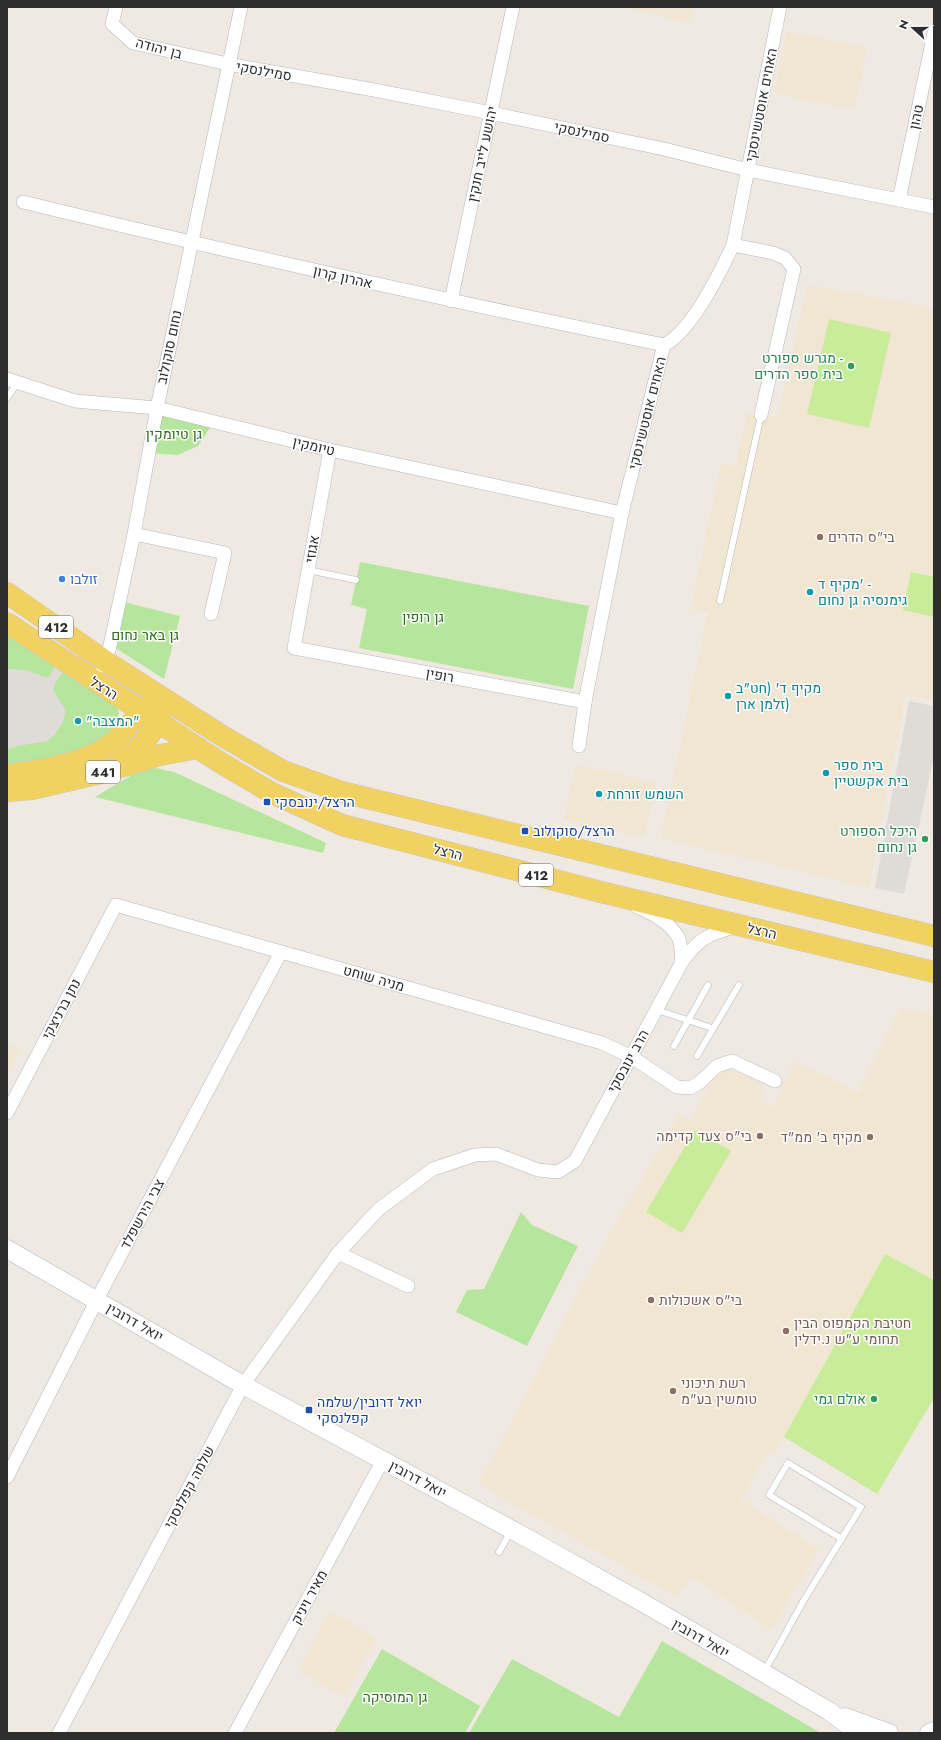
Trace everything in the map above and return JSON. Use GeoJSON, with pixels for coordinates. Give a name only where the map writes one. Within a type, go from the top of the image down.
{"type":"FeatureCollection","features":[{"type":"Feature","properties":{"kind":"main road","name":"הרצל"},"geometry":{"type":"LineString","coordinates":[[7,593],[163,699],[224,738],[283,771],[342,792],[934,936]]}},
{"type":"Feature","properties":{"kind":"main road","name":"הרצל"},"geometry":{"type":"LineString","coordinates":[[7,623],[83,675],[272,793],[342,825],[601,892],[934,972]]}},
{"type":"Feature","properties":{"kind":"main road","name":"441"},"geometry":{"type":"LineString","coordinates":[[7,775],[42,770],[84,758],[103,750],[122,734],[141,711],[163,699]]}},
{"type":"Feature","properties":{"kind":"main road"},"geometry":{"type":"LineString","coordinates":[[97,774],[113,767],[131,755],[159,723],[163,699]]}},
{"type":"Feature","properties":{"kind":"main road","name":"441"},"geometry":{"type":"LineString","coordinates":[[7,791],[32,789],[97,774],[160,754],[198,748]]}},
{"type":"Feature","properties":{"kind":"street","name":"בן יהודה"},"geometry":{"type":"LineString","coordinates":[[116,7],[112,24],[133,43],[228,64]]}},
{"type":"Feature","properties":{"kind":"street","name":"נחום סוקולוב"},"geometry":{"type":"LineString","coordinates":[[105,661],[134,534],[156,408],[241,7]]}},
{"type":"Feature","properties":{"kind":"street","name":"יהושע לייב חנקין"},"geometry":{"type":"LineString","coordinates":[[450,301],[514,7]]}},
{"type":"Feature","properties":{"kind":"street","name":"האחים אוסטשינסקי"},"geometry":{"type":"LineString","coordinates":[[579,746],[585,702],[622,513],[664,345],[674,340],[692,317],[719,275],[733,245],[780,7]]}},
{"type":"Feature","properties":{"kind":"street","name":"טהון"},"geometry":{"type":"LineString","coordinates":[[899,200],[934,33]]}},
{"type":"Feature","properties":{"kind":"street","name":"סמילנסקי"},"geometry":{"type":"LineString","coordinates":[[228,64],[491,113],[664,150],[748,170],[934,207]]}},
{"type":"Feature","properties":{"kind":"street","name":"אהרון קרון"},"geometry":{"type":"LineString","coordinates":[[23,202],[192,243],[450,301],[664,345]]}},
{"type":"Feature","properties":{"kind":"street"},"geometry":{"type":"LineString","coordinates":[[733,245],[773,253],[784,258],[794,269],[761,415]]}},
{"type":"Feature","properties":{"kind":"street","name":"טיומקין"},"geometry":{"type":"LineString","coordinates":[[12,380],[75,400],[156,408],[330,450],[622,513]]}},
{"type":"Feature","properties":{"kind":"street","name":"אגוזי"},"geometry":{"type":"LineString","coordinates":[[294,648],[330,450]]}},
{"type":"Feature","properties":{"kind":"street"},"geometry":{"type":"LineString","coordinates":[[134,534],[225,553],[211,614]]}},
{"type":"Feature","properties":{"kind":"street","name":"רופין"},"geometry":{"type":"LineString","coordinates":[[294,648],[585,702]]}},
{"type":"Feature","properties":{"kind":"street"},"geometry":{"type":"LineString","coordinates":[[83,675],[98,669],[105,661]]}},
{"type":"Feature","properties":{"kind":"street"},"geometry":{"type":"LineString","coordinates":[[601,892],[644,910],[671,929],[679,938],[682,962]]}},
{"type":"Feature","properties":{"kind":"street","name":"מניה שוחט"},"geometry":{"type":"LineString","coordinates":[[116,905],[602,1043],[630,1056],[677,1087],[690,1088],[699,1083],[717,1066],[732,1061],[775,1081]]}},
{"type":"Feature","properties":{"kind":"street","name":"נתן ברניצקי"},"geometry":{"type":"LineString","coordinates":[[7,1113],[116,905]]}},
{"type":"Feature","properties":{"kind":"street","name":"הרב ינובסקי"},"geometry":{"type":"LineString","coordinates":[[575,1161],[630,1056],[657,1010],[682,962],[696,944],[716,933],[739,926]]}},
{"type":"Feature","properties":{"kind":"street","name":"צבי הירשפלד"},"geometry":{"type":"LineString","coordinates":[[7,1477],[97,1300],[281,952]]}},
{"type":"Feature","properties":{"kind":"street","name":"שלמה קפלנסקי"},"geometry":{"type":"LineString","coordinates":[[59,1733],[243,1385],[338,1253],[379,1209],[433,1169],[475,1155],[496,1154],[538,1170],[558,1172],[575,1161]]}},
{"type":"Feature","properties":{"kind":"street","name":"יואל דרובין"},"geometry":{"type":"LineString","coordinates":[[7,1249],[243,1385],[511,1529],[829,1711],[858,1733]]}},
{"type":"Feature","properties":{"kind":"street"},"geometry":{"type":"LineString","coordinates":[[338,1253],[408,1286]]}},
{"type":"Feature","properties":{"kind":"street","name":"מאיר ויניק"},"geometry":{"type":"LineString","coordinates":[[235,1733],[383,1460]]}},
{"type":"Feature","properties":{"kind":"street","name":"יואל דרובין"},"geometry":{"type":"LineString","coordinates":[[829,1711],[889,1733]]}},
{"type":"Feature","properties":{"kind":"street"},"geometry":{"type":"LineString","coordinates":[[929,1733],[934,1731]]}},
{"type":"Feature","properties":{"kind":"lane"},"geometry":{"type":"LineString","coordinates":[[7,398],[12,380]]}},
{"type":"Feature","properties":{"kind":"lane"},"geometry":{"type":"LineString","coordinates":[[720,601],[761,415]]}},
{"type":"Feature","properties":{"kind":"lane"},"geometry":{"type":"LineString","coordinates":[[308,570],[356,580]]}},
{"type":"Feature","properties":{"kind":"lane"},"geometry":{"type":"LineString","coordinates":[[674,1046],[708,985]]}},
{"type":"Feature","properties":{"kind":"lane"},"geometry":{"type":"LineString","coordinates":[[697,1056],[712,1028],[739,985]]}},
{"type":"Feature","properties":{"kind":"lane"},"geometry":{"type":"LineString","coordinates":[[657,1010],[712,1028]]}},
{"type":"Feature","properties":{"kind":"lane"},"geometry":{"type":"LineString","coordinates":[[763,1674],[804,1600],[842,1539],[861,1507],[788,1463],[769,1495],[842,1539]]}},
{"type":"Feature","properties":{"kind":"lane"},"geometry":{"type":"LineString","coordinates":[[499,1552],[511,1529]]}},
{"type":"Feature","properties":{"kind":"shaded area"},"geometry":{"type":"Polygon","coordinates":[[[632,7],[694,7],[690,22],[631,9],[632,7]]]}},
{"type":"Feature","properties":{"kind":"shaded area"},"geometry":{"type":"Polygon","coordinates":[[[787,32],[867,48],[854,109],[774,93],[787,32]]]}},
{"type":"Feature","properties":{"kind":"shaded area","name":"בי\"ס הדרים"},"geometry":{"type":"Polygon","coordinates":[[[807,285],[934,308],[934,701],[905,695],[869,887],[661,838],[708,612],[691,609],[721,464],[736,466],[747,413],[778,418],[807,285]]]}},
{"type":"Feature","properties":{"kind":"shaded area"},"geometry":{"type":"Polygon","coordinates":[[[60,659],[69,665],[57,680],[53,690],[66,711],[62,724],[54,735],[47,741],[17,746],[7,750],[7,669],[25,670],[48,678],[60,659]]]}},
{"type":"Feature","properties":{"kind":"shaded area"},"geometry":{"type":"Polygon","coordinates":[[[909,701],[934,706],[934,756],[904,894],[875,888],[909,701]]]}},
{"type":"Feature","properties":{"kind":"shaded area"},"geometry":{"type":"Polygon","coordinates":[[[576,765],[656,783],[644,837],[564,819],[576,765]]]}},
{"type":"Feature","properties":{"kind":"shaded area"},"geometry":{"type":"Polygon","coordinates":[[[901,1008],[934,1015],[934,1280],[885,1254],[773,1456],[767,1453],[741,1499],[819,1550],[771,1629],[692,1576],[678,1597],[479,1484],[608,1237],[679,1116],[689,1122],[714,1077],[729,1068],[759,1081],[765,1089],[759,1102],[773,1107],[795,1062],[858,1092],[901,1008]]]}},
{"type":"Feature","properties":{"kind":"shaded area"},"geometry":{"type":"Polygon","coordinates":[[[7,1043],[20,1050],[7,1074],[7,1043]]]}},
{"type":"Feature","properties":{"kind":"shaded area"},"geometry":{"type":"Polygon","coordinates":[[[329,1613],[376,1638],[345,1696],[298,1671],[329,1613]]]}},
{"type":"Feature","properties":{"kind":"green space","name":"מגרש ספורט - בית ספר הדרים"},"geometry":{"type":"Polygon","coordinates":[[[829,319],[891,333],[869,428],[807,414],[829,319]]]}},
{"type":"Feature","properties":{"kind":"green space","name":"גן טיומקין"},"geometry":{"type":"Polygon","coordinates":[[[157,408],[214,422],[198,446],[178,455],[149,453],[157,408]]]}},
{"type":"Feature","properties":{"kind":"green space","name":"גן רופין"},"geometry":{"type":"Polygon","coordinates":[[[360,562],[589,606],[573,689],[359,648],[367,609],[351,605],[360,562]]]}},
{"type":"Feature","properties":{"kind":"green space"},"geometry":{"type":"Polygon","coordinates":[[[911,572],[934,577],[934,617],[903,610],[911,572]]]}},
{"type":"Feature","properties":{"kind":"green space","name":"גן באר נחום"},"geometry":{"type":"Polygon","coordinates":[[[124,602],[180,616],[164,679],[114,647],[124,602]]]}},
{"type":"Feature","properties":{"kind":"green space"},"geometry":{"type":"Polygon","coordinates":[[[7,623],[115,695],[119,714],[103,750],[7,775],[7,623]]]}},
{"type":"Feature","properties":{"kind":"green space"},"geometry":{"type":"Polygon","coordinates":[[[147,766],[174,772],[326,843],[323,853],[95,797],[147,766]]]}},
{"type":"Feature","properties":{"kind":"green space"},"geometry":{"type":"Polygon","coordinates":[[[695,1130],[731,1151],[682,1233],[646,1212],[695,1130]]]}},
{"type":"Feature","properties":{"kind":"green space"},"geometry":{"type":"Polygon","coordinates":[[[521,1212],[532,1225],[578,1246],[527,1346],[456,1312],[467,1290],[484,1289],[521,1212]]]}},
{"type":"Feature","properties":{"kind":"green space"},"geometry":{"type":"Polygon","coordinates":[[[885,1254],[934,1280],[934,1398],[877,1494],[784,1437],[885,1254]]]}},
{"type":"Feature","properties":{"kind":"green space"},"geometry":{"type":"Polygon","coordinates":[[[662,1641],[821,1733],[469,1733],[512,1659],[619,1717],[662,1641]]]}},
{"type":"Feature","properties":{"kind":"green space","name":"גן המוסיקה"},"geometry":{"type":"Polygon","coordinates":[[[382,1649],[480,1706],[465,1733],[334,1733],[382,1649]]]}},
{"type":"Feature","properties":{"kind":"place","name":"מגרש ספורט - בית ספר הדרים"},"geometry":{"type":"Point","coordinates":[851,366]}},
{"type":"Feature","properties":{"kind":"place","name":"בי\"ס הדרים"},"geometry":{"type":"Point","coordinates":[820,537]}},
{"type":"Feature","properties":{"kind":"place","name":"זולבו"},"geometry":{"type":"Point","coordinates":[62,579]}},
{"type":"Feature","properties":{"kind":"place","name":"מקיף ד' - גימנסיה גן נחום"},"geometry":{"type":"Point","coordinates":[810,592]}},
{"type":"Feature","properties":{"kind":"place","name":"מקיף ד' (חט\"ב זלמן ארן)"},"geometry":{"type":"Point","coordinates":[728,696]}},
{"type":"Feature","properties":{"kind":"place","name":"\"המצבה\""},"geometry":{"type":"Point","coordinates":[78,721]}},
{"type":"Feature","properties":{"kind":"place","name":"בית ספר בית אקשטיין"},"geometry":{"type":"Point","coordinates":[826,773]}},
{"type":"Feature","properties":{"kind":"place","name":"השמש זורחת"},"geometry":{"type":"Point","coordinates":[599,794]}},
{"type":"Feature","properties":{"kind":"place","name":"הרצל/ינובסקי"},"geometry":{"type":"Point","coordinates":[267,802]}},
{"type":"Feature","properties":{"kind":"place","name":"הרצל/סוקולוב"},"geometry":{"type":"Point","coordinates":[525,831]}},
{"type":"Feature","properties":{"kind":"place","name":"היכל הספורט גן נחום"},"geometry":{"type":"Point","coordinates":[925,839]}},
{"type":"Feature","properties":{"kind":"place","name":"בי\"ס צעד קדימה"},"geometry":{"type":"Point","coordinates":[760,1136]}},
{"type":"Feature","properties":{"kind":"place","name":"מקיף ב' ממ\"ד"},"geometry":{"type":"Point","coordinates":[870,1137]}},
{"type":"Feature","properties":{"kind":"place","name":"בי\"ס אשכולות"},"geometry":{"type":"Point","coordinates":[651,1300]}},
{"type":"Feature","properties":{"kind":"place","name":"חטיבת הקמפוס הבין תחומי ע\"ש נ.ידלין"},"geometry":{"type":"Point","coordinates":[786,1331]}},
{"type":"Feature","properties":{"kind":"place","name":"רשת תיכוני טומשין בע\"מ"},"geometry":{"type":"Point","coordinates":[673,1391]}},
{"type":"Feature","properties":{"kind":"place","name":"אולם גמי"},"geometry":{"type":"Point","coordinates":[874,1399]}},
{"type":"Feature","properties":{"kind":"place","name":"יואל דרובין/שלמה קפלנסקי"},"geometry":{"type":"Point","coordinates":[309,1410]}}]}
